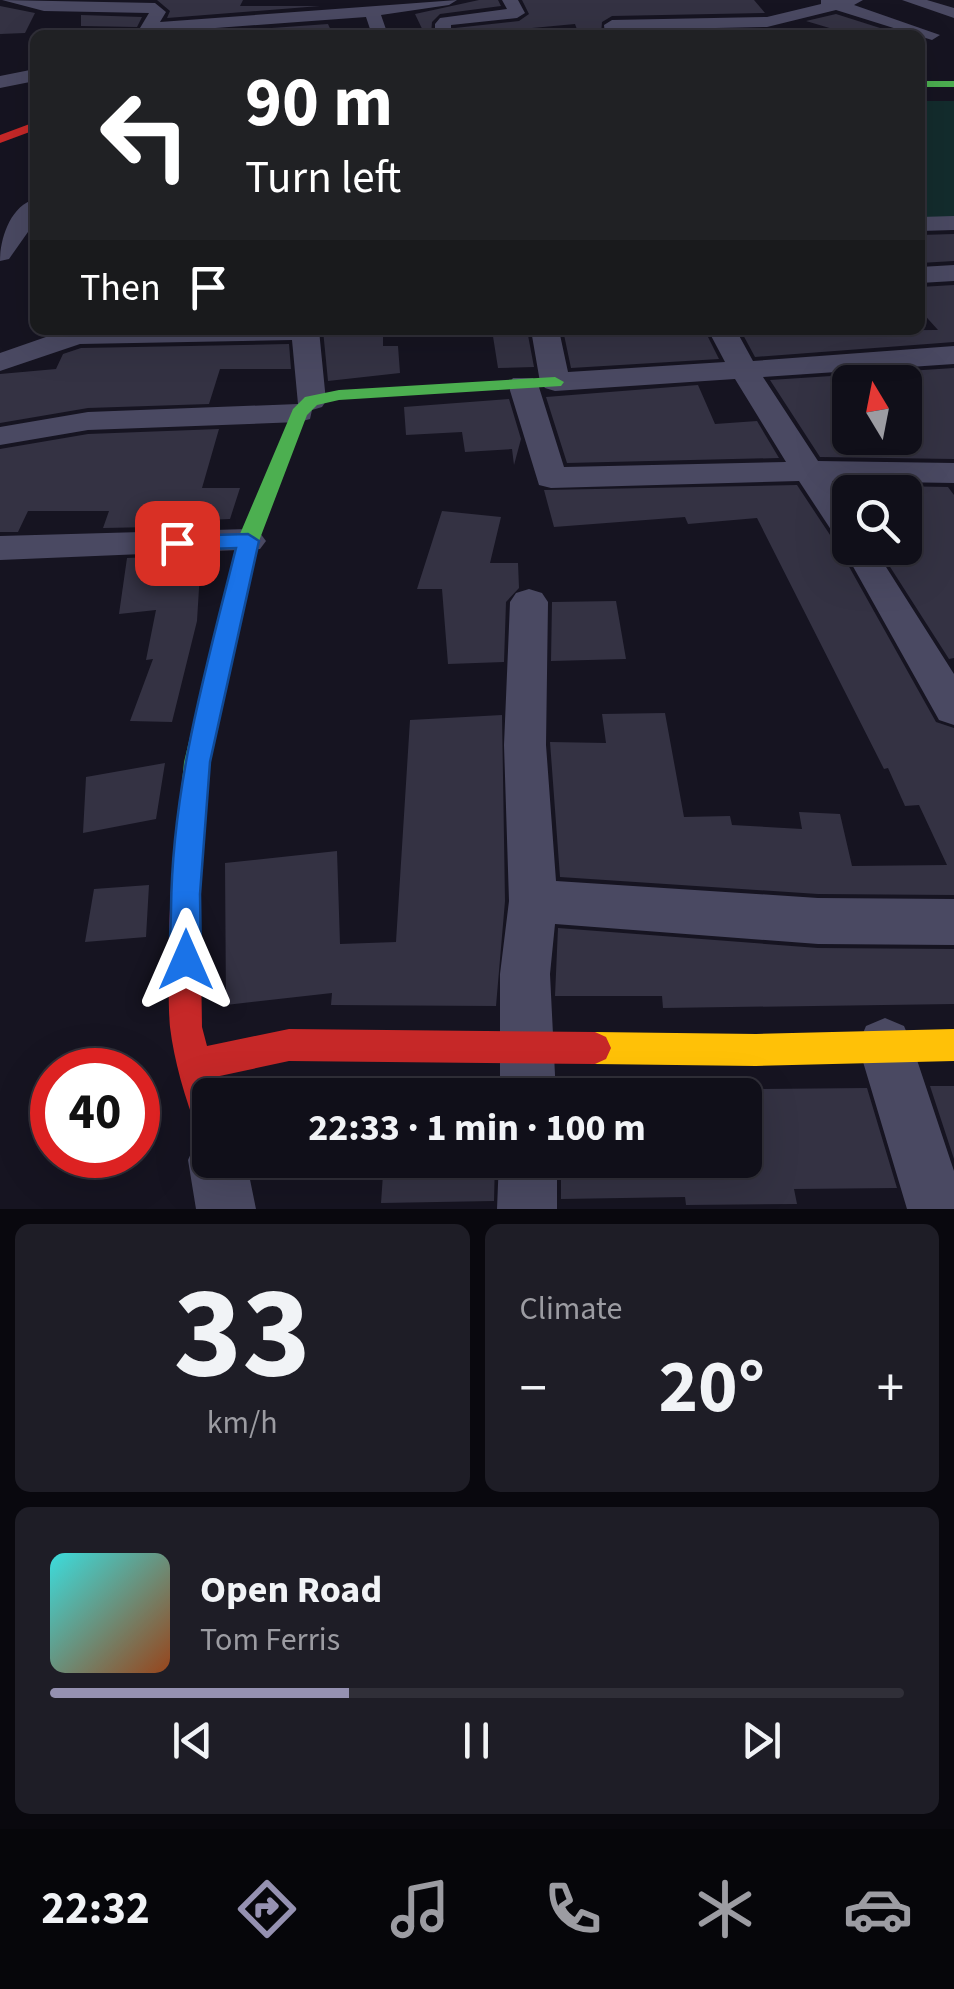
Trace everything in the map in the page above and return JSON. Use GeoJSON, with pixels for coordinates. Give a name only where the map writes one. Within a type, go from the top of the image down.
{"type":"FeatureCollection","features":[{"type":"Feature","properties":{"kind":"street"},"geometry":{"type":"LineString","coordinates":[[10,0],[44,6],[155,8],[158,12],[141,29],[372,12],[449,0]]}},
{"type":"Feature","properties":{"kind":"street"},"geometry":{"type":"LineString","coordinates":[[445,30],[446,22],[516,13],[510,0]]}},
{"type":"Feature","properties":{"kind":"street"},"geometry":{"type":"LineString","coordinates":[[611,30],[610,27],[620,24],[716,23],[752,29],[828,3],[855,0]]}},
{"type":"Feature","properties":{"kind":"street"},"geometry":{"type":"LineString","coordinates":[[910,0],[954,13]]}},
{"type":"Feature","properties":{"kind":"street"},"geometry":{"type":"LineString","coordinates":[[828,3],[906,30]]}},
{"type":"Feature","properties":{"kind":"street"},"geometry":{"type":"LineString","coordinates":[[716,23],[707,7],[723,4]]}},
{"type":"Feature","properties":{"kind":"street"},"geometry":{"type":"LineString","coordinates":[[372,12],[379,30]]}},
{"type":"Feature","properties":{"kind":"street"},"geometry":{"type":"LineString","coordinates":[[793,17],[828,29]]}},
{"type":"Feature","properties":{"kind":"street"},"geometry":{"type":"LineString","coordinates":[[926,37],[954,29]]}},
{"type":"Feature","properties":{"kind":"street"},"geometry":{"type":"LineString","coordinates":[[0,82],[30,75]]}},
{"type":"Feature","properties":{"kind":"street"},"geometry":{"type":"LineString","coordinates":[[925,88],[954,88]]}},
{"type":"Feature","properties":{"kind":"street"},"geometry":{"type":"LineString","coordinates":[[0,139],[30,128]]}},
{"type":"Feature","properties":{"kind":"street"},"geometry":{"type":"LineString","coordinates":[[0,152],[30,144]]}},
{"type":"Feature","properties":{"kind":"street"},"geometry":{"type":"LineString","coordinates":[[0,254],[19,219]]}},
{"type":"Feature","properties":{"kind":"street"},"geometry":{"type":"LineString","coordinates":[[925,224],[954,223]]}},
{"type":"Feature","properties":{"kind":"street"},"geometry":{"type":"LineString","coordinates":[[925,276],[954,274]]}},
{"type":"Feature","properties":{"kind":"street"},"geometry":{"type":"LineString","coordinates":[[0,362],[73,335]]}},
{"type":"Feature","properties":{"kind":"street"},"geometry":{"type":"LineString","coordinates":[[198,1078],[186,1026],[186,894],[196,762],[248,541],[305,407],[305,335]]}},
{"type":"Feature","properties":{"kind":"street"},"geometry":{"type":"LineString","coordinates":[[544,335],[539,383],[551,478],[811,471],[954,473]]}},
{"type":"Feature","properties":{"kind":"street"},"geometry":{"type":"LineString","coordinates":[[725,335],[832,506]]}},
{"type":"Feature","properties":{"kind":"street"},"geometry":{"type":"LineString","coordinates":[[0,436],[88,421],[305,407],[339,395],[954,354]]}},
{"type":"Feature","properties":{"kind":"street"},"geometry":{"type":"LineString","coordinates":[[0,548],[248,541]]}},
{"type":"Feature","properties":{"kind":"street"},"geometry":{"type":"LineString","coordinates":[[869,565],[943,672],[954,709]]}},
{"type":"Feature","properties":{"kind":"street"},"geometry":{"type":"LineString","coordinates":[[528,1078],[525,974],[532,901],[525,746],[529,602]]}},
{"type":"Feature","properties":{"kind":"street"},"geometry":{"type":"LineString","coordinates":[[532,901],[818,921],[954,922]]}},
{"type":"Feature","properties":{"kind":"street"},"geometry":{"type":"LineString","coordinates":[[885,1045],[936,1209]]}},
{"type":"Feature","properties":{"kind":"street"},"geometry":{"type":"LineString","coordinates":[[194,1064],[289,1046],[756,1050],[954,1045]]}},
{"type":"Feature","properties":{"kind":"street"},"geometry":{"type":"LineString","coordinates":[[220,1178],[226,1209]]}},
{"type":"Feature","properties":{"kind":"street"},"geometry":{"type":"LineString","coordinates":[[527,1209],[528,1178]]}},
{"type":"Feature","properties":{"kind":"green space"},"geometry":{"type":"Polygon","coordinates":[[[925,101],[954,101],[954,218],[925,219],[925,101]]]}},
{"type":"Feature","properties":{"kind":"building"},"geometry":{"type":"Polygon","coordinates":[[[157,0],[243,0],[240,6],[320,6],[167,18],[170,11],[157,0]]]}},
{"type":"Feature","properties":{"kind":"building"},"geometry":{"type":"Polygon","coordinates":[[[479,0],[498,0],[501,6],[440,14],[432,22],[431,30],[423,30],[415,14],[479,0]]]}},
{"type":"Feature","properties":{"kind":"building"},"geometry":{"type":"Polygon","coordinates":[[[522,0],[754,0],[765,13],[612,16],[602,22],[601,30],[577,30],[575,24],[455,30],[519,21],[529,14],[522,0]]]}},
{"type":"Feature","properties":{"kind":"building"},"geometry":{"type":"Polygon","coordinates":[[[0,6],[35,13],[25,33],[0,34],[0,6]]]}},
{"type":"Feature","properties":{"kind":"building"},"geometry":{"type":"Polygon","coordinates":[[[836,14],[886,30],[836,30],[806,21],[836,14]]]}},
{"type":"Feature","properties":{"kind":"building"},"geometry":{"type":"Polygon","coordinates":[[[81,15],[142,17],[137,27],[81,26],[81,15]]]}},
{"type":"Feature","properties":{"kind":"building"},"geometry":{"type":"Polygon","coordinates":[[[328,24],[331,30],[243,30],[328,24]]]}},
{"type":"Feature","properties":{"kind":"building"},"geometry":{"type":"Polygon","coordinates":[[[954,234],[954,261],[925,263],[925,235],[954,234]]]}},
{"type":"Feature","properties":{"kind":"building"},"geometry":{"type":"Polygon","coordinates":[[[954,285],[954,342],[755,357],[743,335],[925,335],[925,330],[938,330],[925,316],[925,287],[954,285]]]}},
{"type":"Feature","properties":{"kind":"building"},"geometry":{"type":"Polygon","coordinates":[[[323,335],[383,335],[383,346],[398,346],[400,373],[328,381],[323,335]]]}},
{"type":"Feature","properties":{"kind":"building"},"geometry":{"type":"Polygon","coordinates":[[[493,335],[528,335],[534,367],[498,368],[493,335]]]}},
{"type":"Feature","properties":{"kind":"building"},"geometry":{"type":"Polygon","coordinates":[[[564,335],[707,335],[719,359],[571,368],[564,335]]]}},
{"type":"Feature","properties":{"kind":"building"},"geometry":{"type":"Polygon","coordinates":[[[289,344],[291,369],[220,369],[209,404],[88,408],[0,423],[0,374],[56,369],[63,354],[81,348],[289,344]]]}},
{"type":"Feature","properties":{"kind":"building"},"geometry":{"type":"Polygon","coordinates":[[[954,368],[954,459],[820,457],[770,380],[832,376],[832,455],[922,455],[922,370],[954,368]]]}},
{"type":"Feature","properties":{"kind":"building"},"geometry":{"type":"Polygon","coordinates":[[[698,385],[715,424],[757,421],[779,458],[567,463],[546,397],[698,385]]]}},
{"type":"Feature","properties":{"kind":"building"},"geometry":{"type":"Polygon","coordinates":[[[509,399],[521,439],[514,465],[512,449],[465,452],[462,432],[406,435],[404,407],[509,399]]]}},
{"type":"Feature","properties":{"kind":"building"},"geometry":{"type":"Polygon","coordinates":[[[219,429],[202,488],[240,488],[230,519],[204,520],[204,526],[103,528],[109,511],[28,511],[18,532],[0,532],[0,449],[88,434],[219,429]]]}},
{"type":"Feature","properties":{"kind":"building"},"geometry":{"type":"Polygon","coordinates":[[[797,485],[832,538],[832,565],[848,565],[936,722],[954,728],[954,895],[818,894],[560,877],[550,742],[606,743],[602,714],[665,713],[684,817],[730,816],[732,825],[802,829],[799,812],[840,814],[852,866],[947,865],[919,805],[905,806],[888,768],[884,769],[757,518],[688,524],[685,517],[554,527],[544,490],[797,485]]]}},
{"type":"Feature","properties":{"kind":"building"},"geometry":{"type":"Polygon","coordinates":[[[922,487],[948,487],[954,495],[954,658],[949,659],[889,565],[922,565],[922,487]]]}},
{"type":"Feature","properties":{"kind":"building"},"geometry":{"type":"Polygon","coordinates":[[[442,511],[501,517],[490,563],[518,563],[519,588],[506,602],[504,662],[448,664],[442,589],[417,589],[442,511]]]}},
{"type":"Feature","properties":{"kind":"building"},"geometry":{"type":"Polygon","coordinates":[[[201,555],[197,621],[172,722],[130,721],[153,659],[146,660],[156,610],[119,614],[127,558],[201,555]]]}},
{"type":"Feature","properties":{"kind":"building"},"geometry":{"type":"Polygon","coordinates":[[[616,601],[626,659],[551,661],[552,602],[616,601]]]}},
{"type":"Feature","properties":{"kind":"building"},"geometry":{"type":"Polygon","coordinates":[[[502,715],[505,901],[496,1006],[331,1005],[332,993],[226,1005],[225,863],[337,851],[340,944],[396,942],[410,720],[502,715]]]}},
{"type":"Feature","properties":{"kind":"building"},"geometry":{"type":"Polygon","coordinates":[[[165,763],[156,819],[83,833],[86,777],[165,763]]]}},
{"type":"Feature","properties":{"kind":"building"},"geometry":{"type":"Polygon","coordinates":[[[149,885],[146,937],[85,942],[94,889],[149,885]]]}},
{"type":"Feature","properties":{"kind":"building"},"geometry":{"type":"Polygon","coordinates":[[[558,928],[818,948],[954,949],[954,1004],[663,1008],[662,996],[555,996],[558,928]]]}},
{"type":"Feature","properties":{"kind":"building"},"geometry":{"type":"Polygon","coordinates":[[[930,1086],[954,1086],[954,1159],[930,1086]]]}},
{"type":"Feature","properties":{"kind":"building"},"geometry":{"type":"Polygon","coordinates":[[[867,1088],[897,1188],[794,1189],[797,1204],[686,1205],[685,1197],[561,1199],[561,1178],[762,1178],[762,1089],[867,1088]]]}},
{"type":"Feature","properties":{"kind":"building"},"geometry":{"type":"Polygon","coordinates":[[[383,1178],[495,1178],[494,1201],[381,1203],[383,1178]]]}},
{"type":"Feature","properties":{"kind":"traffic: fast"},"geometry":{"type":"LineString","coordinates":[[925,84],[954,84]]}},
{"type":"Feature","properties":{"kind":"traffic: fast"},"geometry":{"type":"LineString","coordinates":[[190,842],[197,762],[248,541],[299,413],[311,401],[339,395],[555,382]]}},
{"type":"Feature","properties":{"kind":"traffic: slow"},"geometry":{"type":"LineString","coordinates":[[595,1048],[756,1050],[954,1045]]}},
{"type":"Feature","properties":{"kind":"traffic: jam"},"geometry":{"type":"LineString","coordinates":[[0,139],[30,128]]}},
{"type":"Feature","properties":{"kind":"traffic: jam"},"geometry":{"type":"LineString","coordinates":[[190,842],[186,1027],[199,1078]]}},
{"type":"Feature","properties":{"kind":"traffic: jam"},"geometry":{"type":"LineString","coordinates":[[194,1065],[289,1045],[595,1048]]}},
{"type":"Feature","properties":{"kind":"route"},"geometry":{"type":"LineString","coordinates":[[177,543],[248,541],[196,762],[186,894],[186,960]]}}]}
